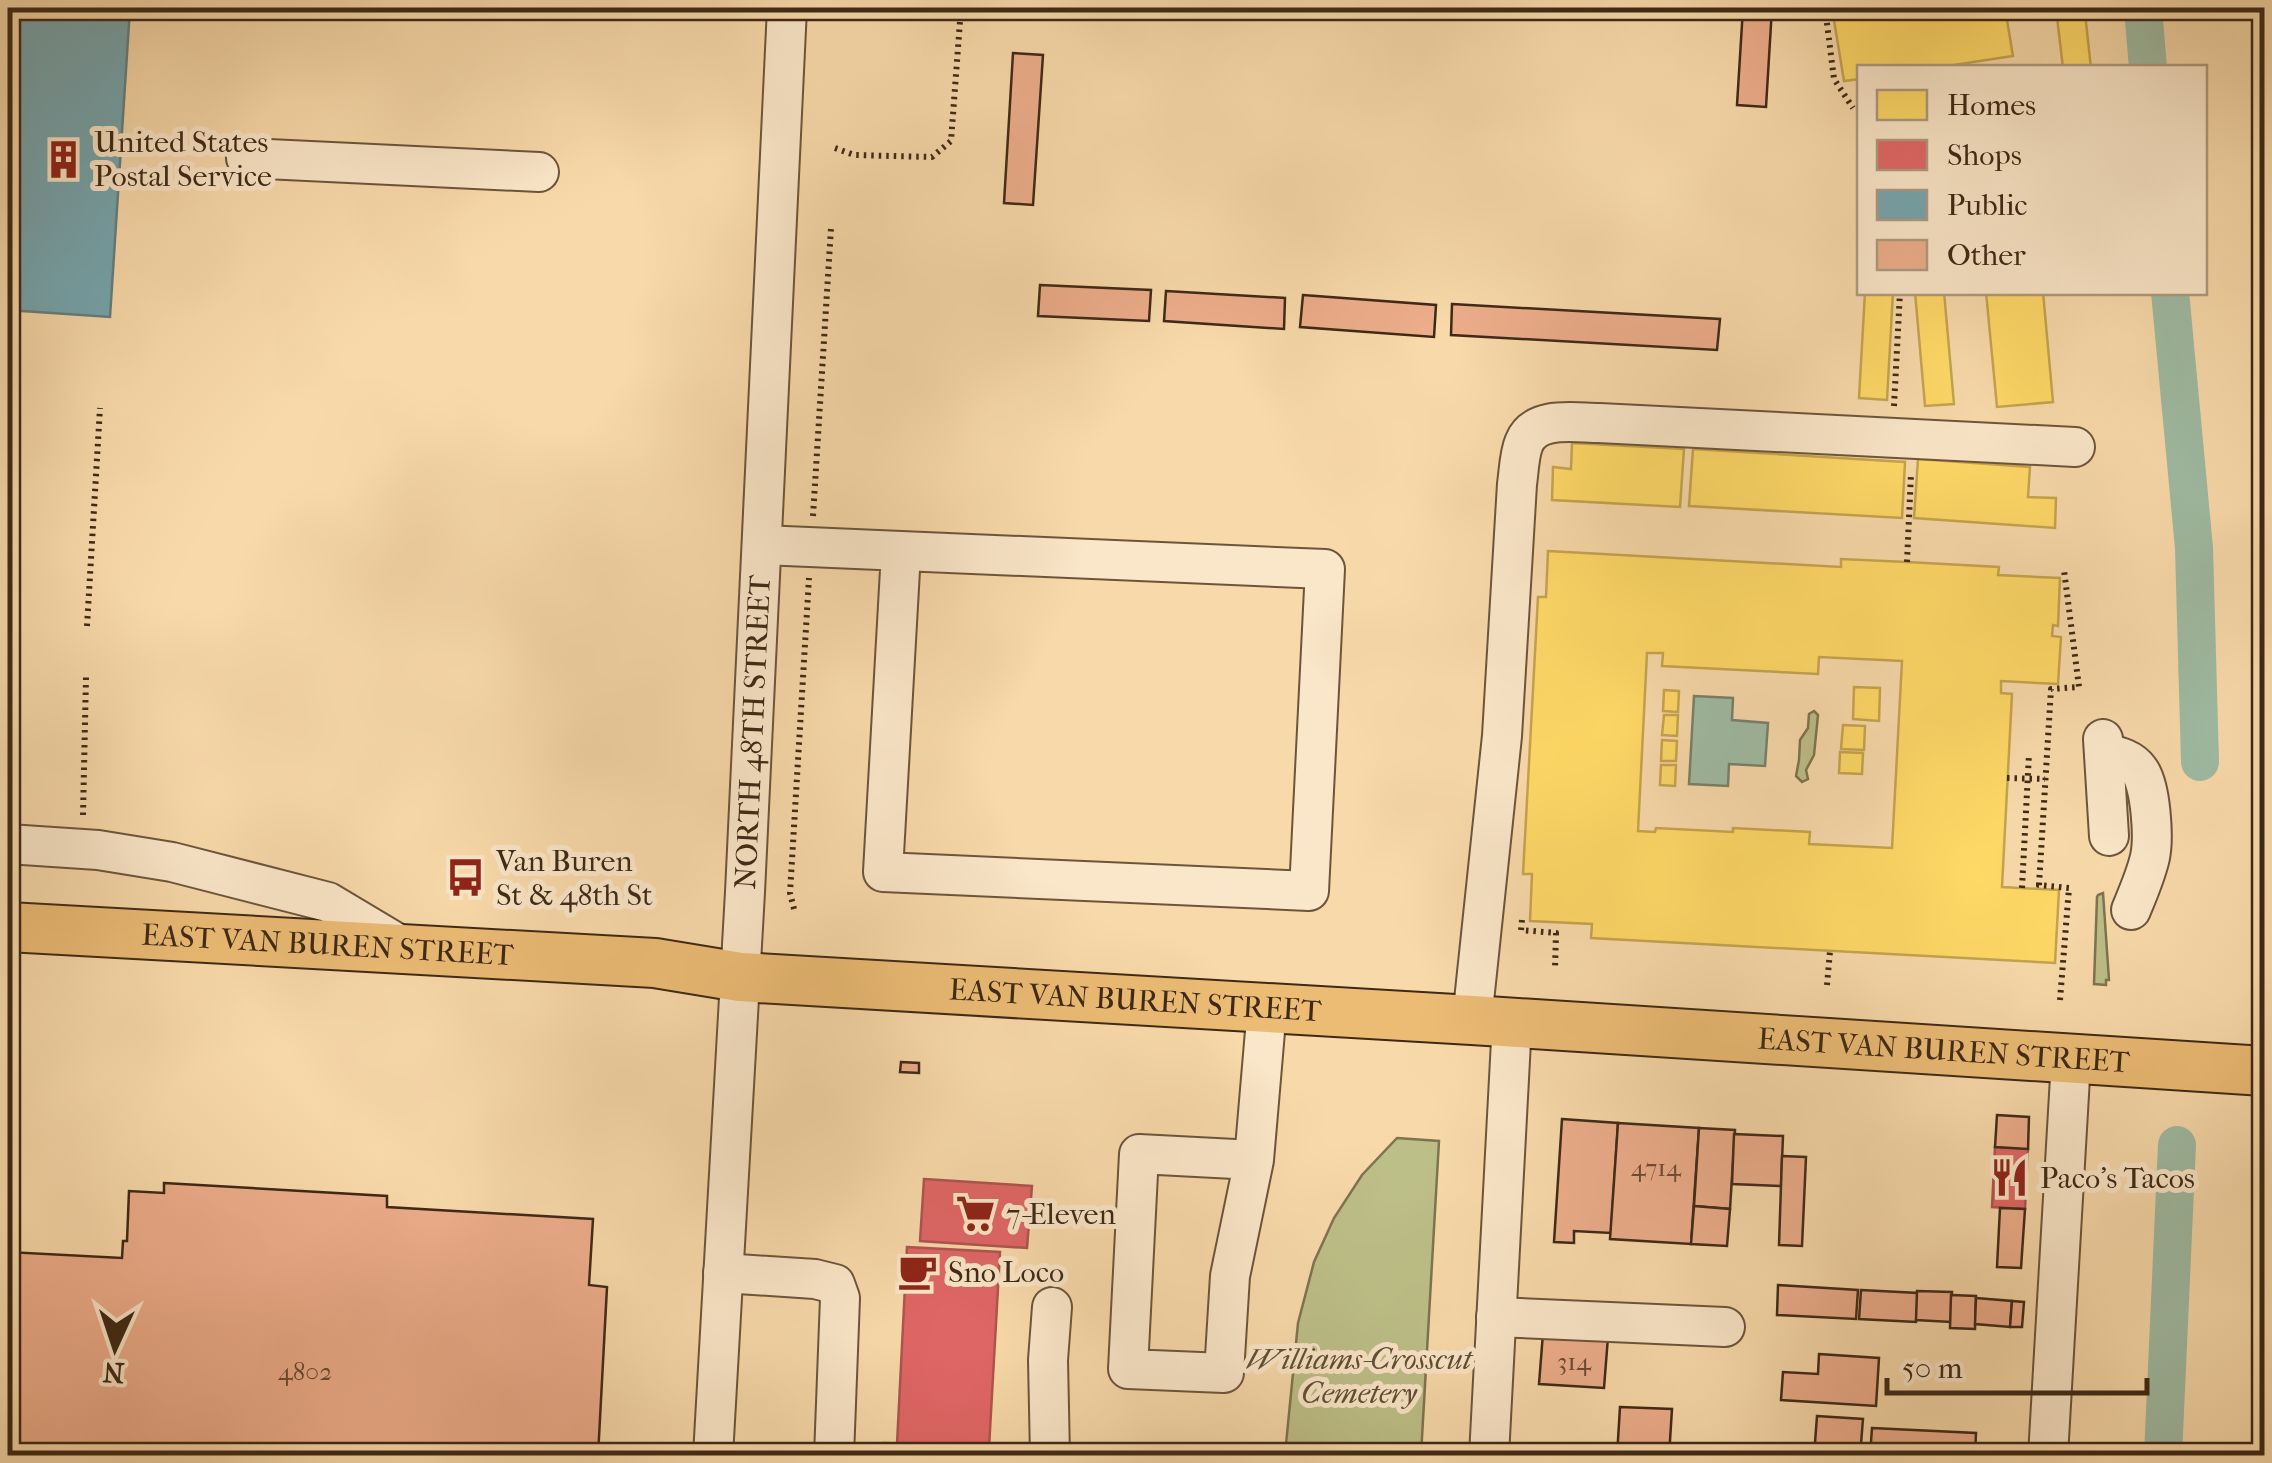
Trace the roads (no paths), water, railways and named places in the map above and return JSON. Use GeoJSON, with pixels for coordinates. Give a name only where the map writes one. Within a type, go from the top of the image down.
{"type":"FeatureCollection","features":[{"type":"Feature","properties":{"kind":"main road","name":"EAST VAN BUREN STREET"},"geometry":{"type":"LineString","coordinates":[[8,927],[656,963],[740,977],[2246,1070]]}},
{"type":"Feature","properties":{"kind":"street","name":"NORTH 48TH STREET"},"geometry":{"type":"LineString","coordinates":[[713,1456],[787,8]]}},
{"type":"Feature","properties":{"kind":"street"},"geometry":{"type":"LineString","coordinates":[[246,158],[540,172]]}},
{"type":"Feature","properties":{"kind":"street"},"geometry":{"type":"LineString","coordinates":[[1488,1456],[1496,1316],[1492,1021],[1480,934],[1502,736],[1517,484],[1521,452],[1530,433],[1555,423],[1599,423],[2074,447]]}},
{"type":"Feature","properties":{"kind":"street"},"geometry":{"type":"LineString","coordinates":[[762,544],[1325,569],[1309,891],[883,872],[901,552]]}},
{"type":"Feature","properties":{"kind":"street"},"geometry":{"type":"LineString","coordinates":[[2109,836],[2104,746],[2142,772],[2147,786],[2151,852],[2131,910]]}},
{"type":"Feature","properties":{"kind":"street"},"geometry":{"type":"LineString","coordinates":[[8,844],[98,850],[172,862],[328,902],[408,949]]}},
{"type":"Feature","properties":{"kind":"street"},"geometry":{"type":"LineString","coordinates":[[1254,1160],[1139,1154],[1128,1369],[1224,1373],[1230,1276],[1254,1160],[1267,1008]]}},
{"type":"Feature","properties":{"kind":"street"},"geometry":{"type":"LineString","coordinates":[[2048,1456],[2072,1060]]}},
{"type":"Feature","properties":{"kind":"street"},"geometry":{"type":"LineString","coordinates":[[723,1273],[826,1280],[835,1284],[840,1298],[834,1456]]}},
{"type":"Feature","properties":{"kind":"street"},"geometry":{"type":"LineString","coordinates":[[1050,1456],[1048,1360],[1052,1307]]}},
{"type":"Feature","properties":{"kind":"street"},"geometry":{"type":"LineString","coordinates":[[1496,1316],[1725,1327]]}},
{"type":"Feature","properties":{"kind":"waterway"},"geometry":{"type":"LineString","coordinates":[[2143,8],[2148,65]]}},
{"type":"Feature","properties":{"kind":"waterway"},"geometry":{"type":"LineString","coordinates":[[2170,295],[2194,548],[2200,762]]}},
{"type":"Feature","properties":{"kind":"waterway"},"geometry":{"type":"LineString","coordinates":[[2163,1456],[2177,1145]]}},
{"type":"Feature","properties":{"kind":"place","name":"United States Postal Service"},"geometry":{"type":"Point","coordinates":[64,159]}},
{"type":"Feature","properties":{"kind":"place","name":"Van Buren St & 48th St"},"geometry":{"type":"Point","coordinates":[466,878]}},
{"type":"Feature","properties":{"kind":"place","name":"Paco's Tacos"},"geometry":{"type":"Point","coordinates":[2010,1178]}},
{"type":"Feature","properties":{"kind":"place","name":"7-Eleven"},"geometry":{"type":"Point","coordinates":[976,1214]}},
{"type":"Feature","properties":{"kind":"place","name":"Sno Loco"},"geometry":{"type":"Point","coordinates":[918,1272]}},
{"type":"Feature","properties":{"kind":"park label","name":"Williams-Crosscut Cemetery"},"geometry":{"type":"Point","coordinates":[1359,1376]}}]}
